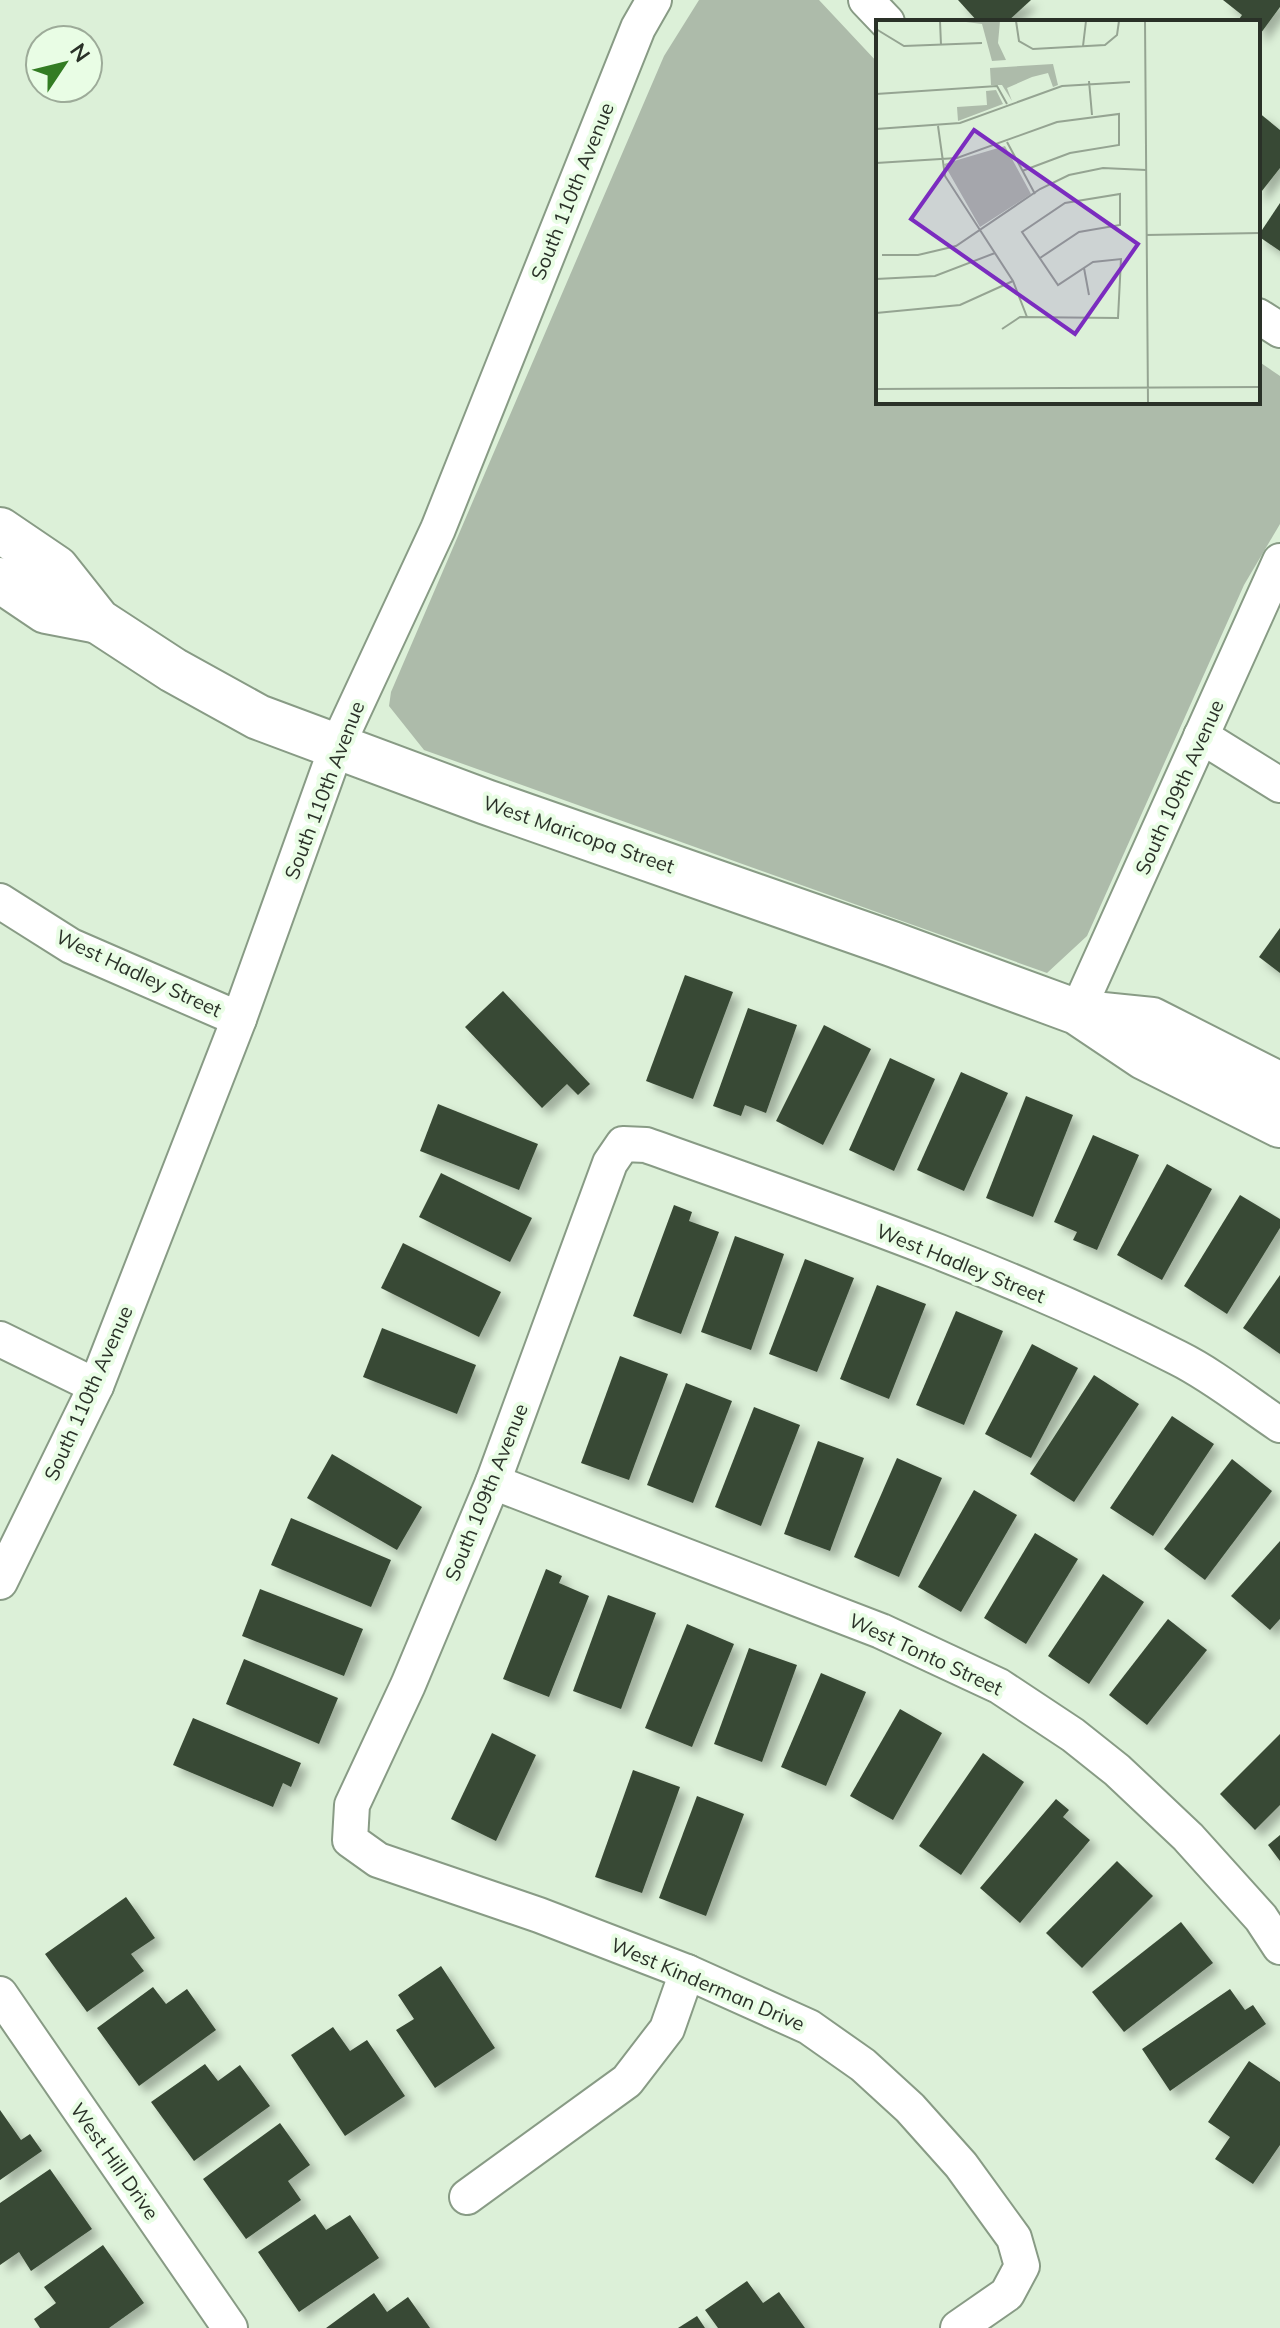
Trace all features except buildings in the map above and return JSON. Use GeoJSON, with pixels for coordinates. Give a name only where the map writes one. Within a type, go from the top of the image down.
{"type":"FeatureCollection","features":[{"type":"Feature","properties":{"kind":"street","name":"South 110th Avenue"},"geometry":{"type":"LineString","coordinates":[[0,1582],[96,1386],[239,1019],[337,746],[438,529],[638,28],[654,0]]}},
{"type":"Feature","properties":{"kind":"street"},"geometry":{"type":"LineString","coordinates":[[866,0],[885,20]]}},
{"type":"Feature","properties":{"kind":"street"},"geometry":{"type":"LineString","coordinates":[[1260,317],[1280,330]]}},
{"type":"Feature","properties":{"kind":"street","name":"West Maricopa Street"},"geometry":{"type":"LineString","coordinates":[[0,530],[56,568],[98,621],[173,670],[258,717],[1077,1012],[1144,1057],[1280,1125]]}},
{"type":"Feature","properties":{"kind":"street","name":"South 109th Avenue"},"geometry":{"type":"LineString","coordinates":[[1077,1012],[1280,561]]}},
{"type":"Feature","properties":{"kind":"street","name":"West Maricopa Street"},"geometry":{"type":"LineString","coordinates":[[0,580],[46,611],[98,621]]}},
{"type":"Feature","properties":{"kind":"street"},"geometry":{"type":"LineString","coordinates":[[1201,736],[1280,785]]}},
{"type":"Feature","properties":{"kind":"street","name":"West Hadley Street"},"geometry":{"type":"LineString","coordinates":[[0,901],[71,946],[239,1019]]}},
{"type":"Feature","properties":{"kind":"street","name":"West Maricopa Street"},"geometry":{"type":"LineString","coordinates":[[1077,1012],[1152,1020],[1280,1085]]}},
{"type":"Feature","properties":{"kind":"street","name":"South 109th Avenue"},"geometry":{"type":"LineString","coordinates":[[350,1840],[352,1805],[408,1685],[493,1482],[610,1163],[623,1144]]}},
{"type":"Feature","properties":{"kind":"street","name":"West Hadley Street"},"geometry":{"type":"LineString","coordinates":[[623,1144],[646,1145],[661,1150],[1026,1287],[1181,1360],[1280,1425]]}},
{"type":"Feature","properties":{"kind":"street"},"geometry":{"type":"LineString","coordinates":[[0,1339],[96,1386]]}},
{"type":"Feature","properties":{"kind":"street","name":"West Tonto Street"},"geometry":{"type":"LineString","coordinates":[[493,1482],[881,1631],[999,1686],[1073,1735],[1128,1780],[1188,1837],[1261,1918],[1280,1947]]}},
{"type":"Feature","properties":{"kind":"street","name":"West Kinderman Drive"},"geometry":{"type":"LineString","coordinates":[[350,1840],[378,1860],[539,1915],[687,1972],[809,2027],[863,2065],[910,2108],[961,2165],[1014,2238],[1022,2266],[1007,2294],[958,2328]]}},
{"type":"Feature","properties":{"kind":"street"},"geometry":{"type":"LineString","coordinates":[[467,2197],[627,2081],[667,2029],[687,1972]]}},
{"type":"Feature","properties":{"kind":"street","name":"West Hill Drive"},"geometry":{"type":"LineString","coordinates":[[0,1994],[230,2328]]}},
{"type":"Feature","properties":{"kind":"green space"},"geometry":{"type":"Polygon","coordinates":[[[699,0],[819,0],[876,61],[876,404],[1260,404],[1260,362],[1280,376],[1280,524],[1244,585],[1087,936],[1047,973],[424,750],[389,706],[391,692],[664,56],[699,0]]]}}]}
